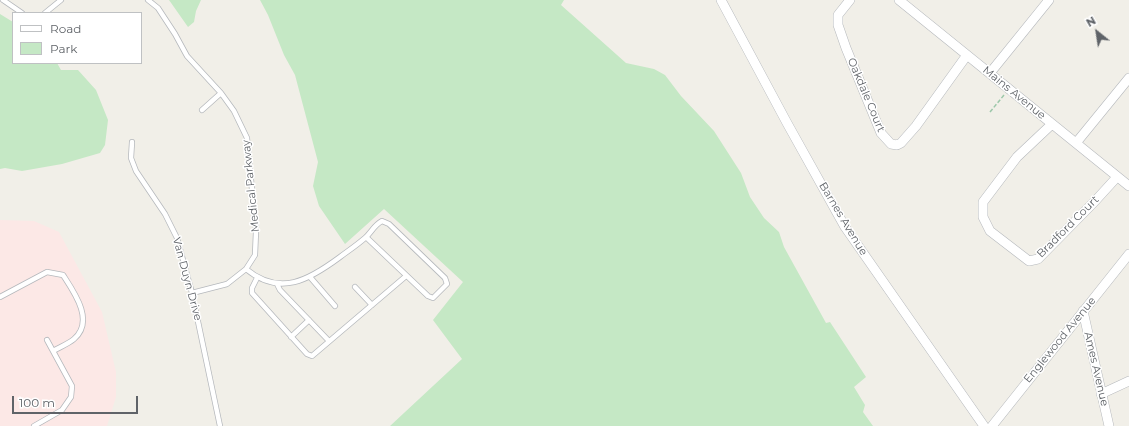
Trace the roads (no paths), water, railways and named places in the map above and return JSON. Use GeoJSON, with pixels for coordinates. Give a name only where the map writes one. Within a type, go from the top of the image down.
{"type":"FeatureCollection","features":[{"type":"Feature","properties":{"kind":"street","name":"Barnes Avenue"},"geometry":{"type":"LineString","coordinates":[[721,0],[845,227],[984,426]]}},
{"type":"Feature","properties":{"kind":"street","name":"Oakdale Court"},"geometry":{"type":"LineString","coordinates":[[850,0],[838,15],[838,25],[881,133],[891,144],[897,145],[901,143],[916,126],[967,55]]}},
{"type":"Feature","properties":{"kind":"street"},"geometry":{"type":"LineString","coordinates":[[990,73],[1049,0]]}},
{"type":"Feature","properties":{"kind":"street","name":"Mains Avenue"},"geometry":{"type":"LineString","coordinates":[[903,1],[967,55],[1129,186]]}},
{"type":"Feature","properties":{"kind":"street"},"geometry":{"type":"LineString","coordinates":[[1076,143],[1129,78]]}},
{"type":"Feature","properties":{"kind":"street","name":"Bradford Court"},"geometry":{"type":"LineString","coordinates":[[1052,124],[1017,157],[983,202],[983,217],[993,234],[1029,261],[1038,259],[1096,200],[1117,176]]}},
{"type":"Feature","properties":{"kind":"street","name":"Englewood Avenue"},"geometry":{"type":"LineString","coordinates":[[992,426],[1129,254]]}},
{"type":"Feature","properties":{"kind":"street","name":"Ames Avenue"},"geometry":{"type":"LineString","coordinates":[[1083,311],[1109,426]]}},
{"type":"Feature","properties":{"kind":"street"},"geometry":{"type":"LineString","coordinates":[[1101,394],[1129,381]]}},
{"type":"Feature","properties":{"kind":"lane"},"geometry":{"type":"LineString","coordinates":[[3,0],[21,12]]}},
{"type":"Feature","properties":{"kind":"lane"},"geometry":{"type":"LineString","coordinates":[[46,12],[61,0]]}},
{"type":"Feature","properties":{"kind":"lane","name":"Medical Parkway"},"geometry":{"type":"LineString","coordinates":[[148,0],[158,8],[187,56],[221,93],[234,111],[247,138],[256,231],[255,255],[246,269],[226,284],[192,293]]}},
{"type":"Feature","properties":{"kind":"lane"},"geometry":{"type":"LineString","coordinates":[[202,110],[221,93]]}},
{"type":"Feature","properties":{"kind":"lane","name":"Van Duyn Drive"},"geometry":{"type":"LineString","coordinates":[[132,142],[131,158],[136,171],[165,214],[177,238],[192,293],[220,426]]}},
{"type":"Feature","properties":{"kind":"lane"},"geometry":{"type":"LineString","coordinates":[[246,269],[257,278],[277,284],[290,284],[310,277],[323,270],[366,237],[376,224],[382,221],[389,224],[445,278],[447,284],[433,298],[428,296],[366,237]]}},
{"type":"Feature","properties":{"kind":"lane"},"geometry":{"type":"LineString","coordinates":[[0,297],[47,272],[63,275],[74,293],[84,315],[81,331],[74,339],[53,351]]}},
{"type":"Feature","properties":{"kind":"lane"},"geometry":{"type":"LineString","coordinates":[[257,278],[252,288],[252,293],[306,354],[312,356],[406,276]]}},
{"type":"Feature","properties":{"kind":"lane"},"geometry":{"type":"LineString","coordinates":[[310,277],[335,306]]}},
{"type":"Feature","properties":{"kind":"lane"},"geometry":{"type":"LineString","coordinates":[[277,284],[280,290],[329,341]]}},
{"type":"Feature","properties":{"kind":"lane"},"geometry":{"type":"LineString","coordinates":[[355,287],[372,305]]}},
{"type":"Feature","properties":{"kind":"lane"},"geometry":{"type":"LineString","coordinates":[[291,337],[309,320]]}},
{"type":"Feature","properties":{"kind":"lane"},"geometry":{"type":"LineString","coordinates":[[34,426],[62,410],[71,397],[72,386],[46,340]]}}]}
